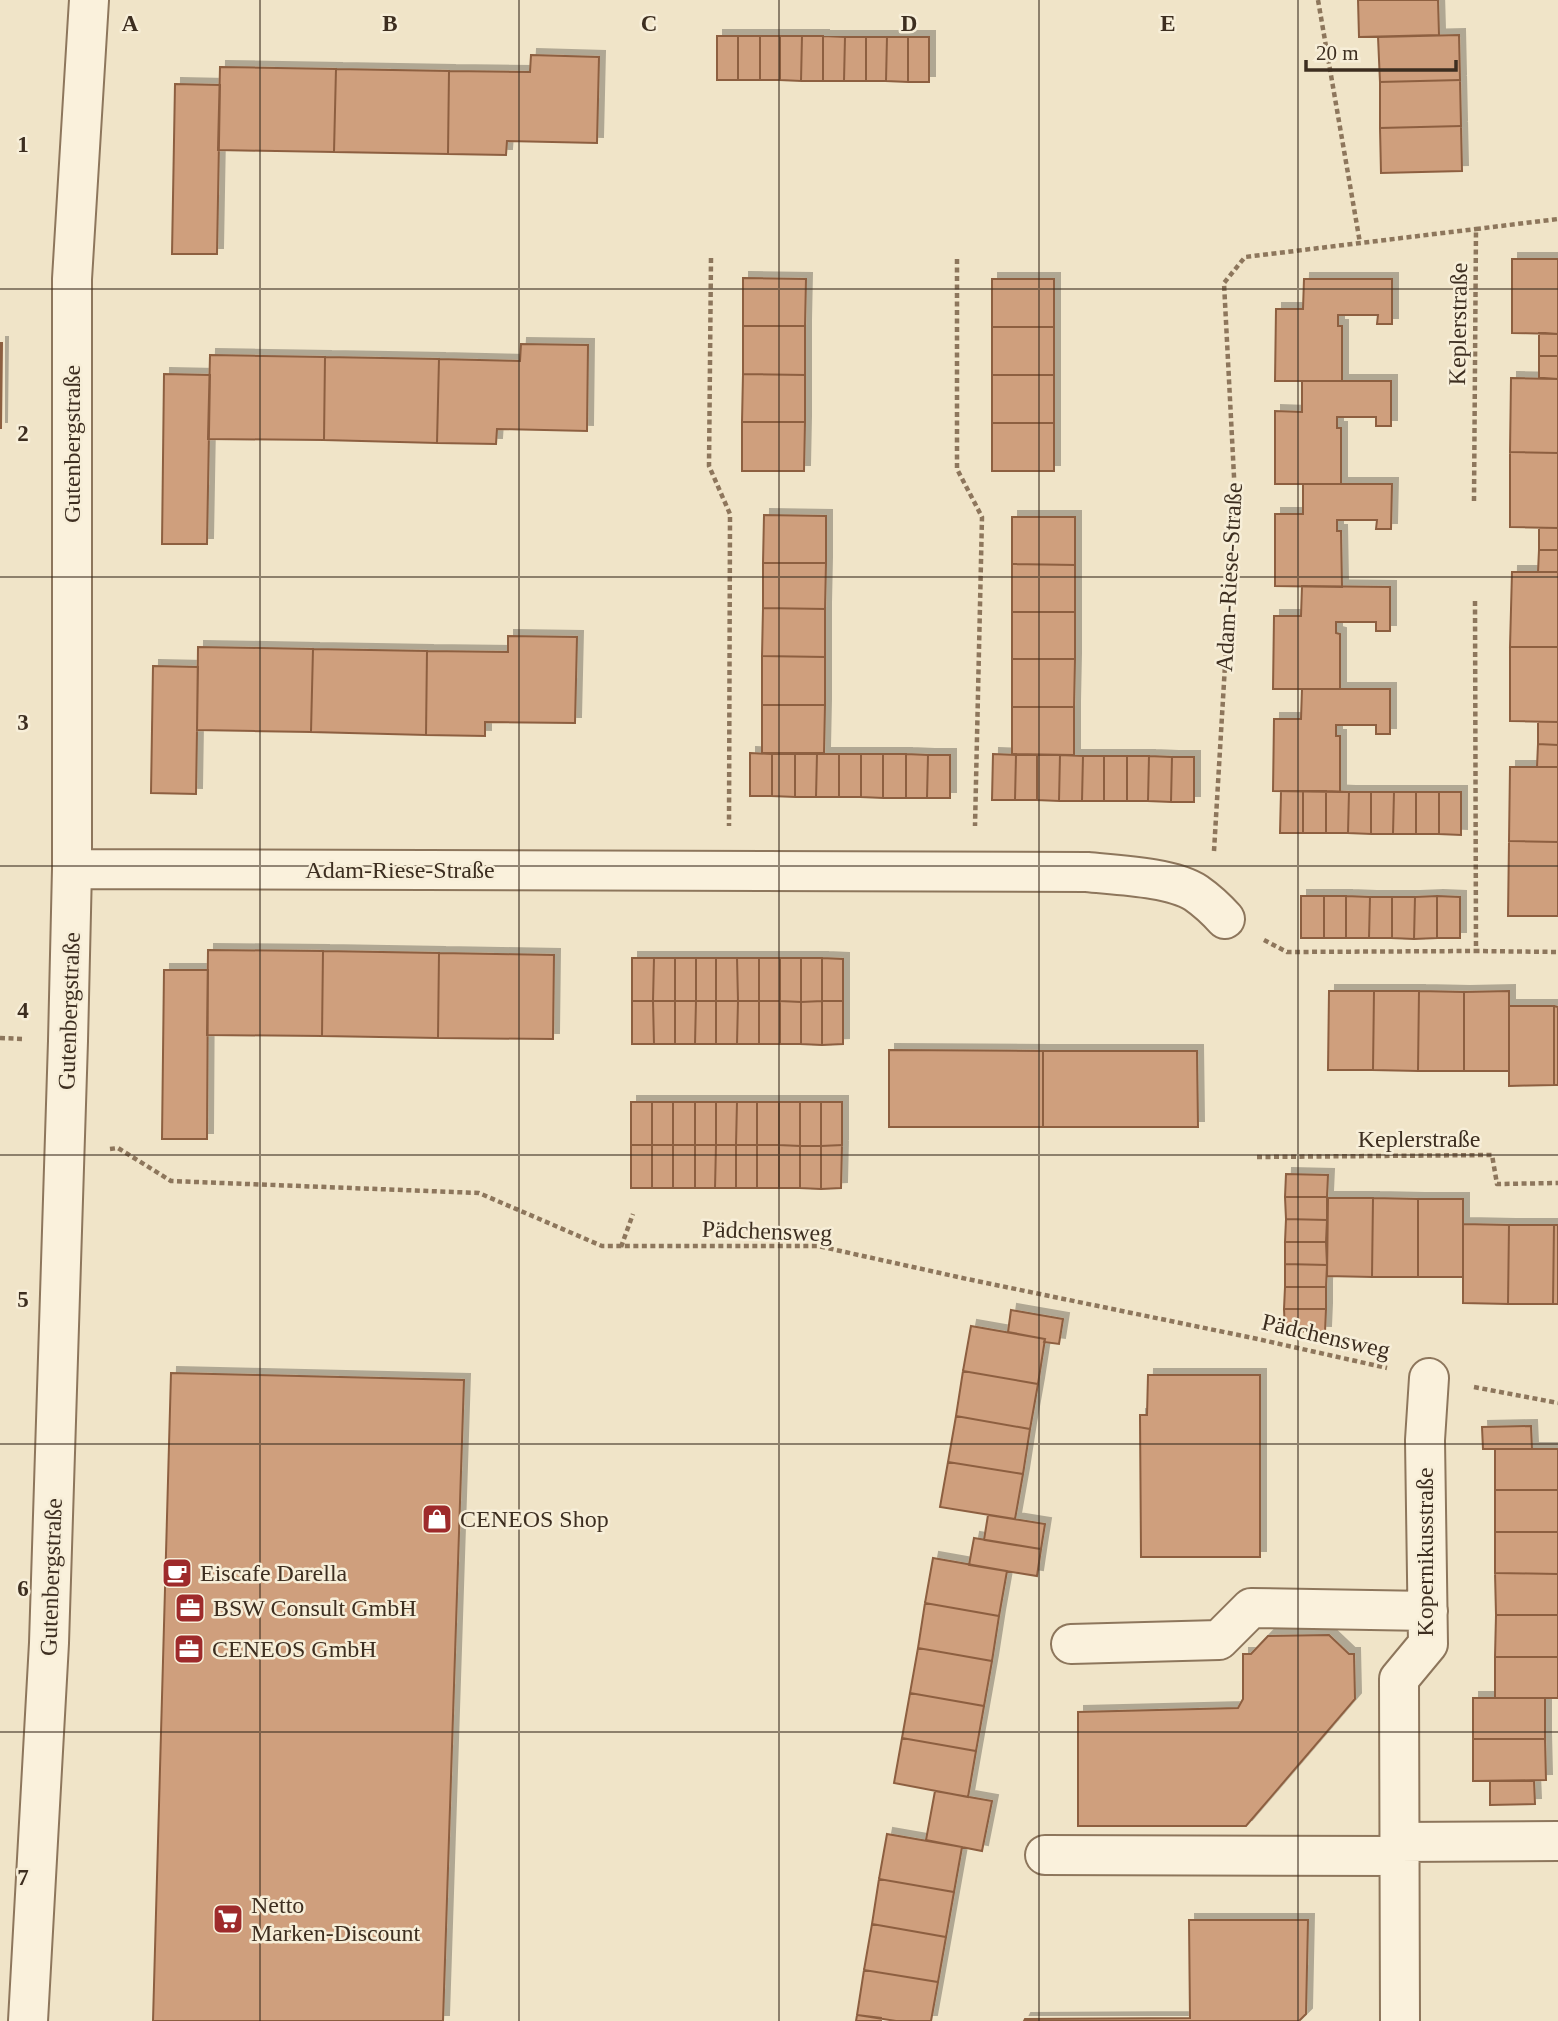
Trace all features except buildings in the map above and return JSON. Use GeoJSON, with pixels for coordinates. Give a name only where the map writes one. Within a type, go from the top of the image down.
{"type":"FeatureCollection","features":[{"type":"Feature","properties":{"kind":"street","name":"Gutenbergstraße"},"geometry":{"type":"LineString","coordinates":[[28,2021],[49,1643],[64,1153],[72,869],[72,279],[89,0]]}},
{"type":"Feature","properties":{"kind":"street","name":"Adam-Riese-Straße"},"geometry":{"type":"LineString","coordinates":[[72,869],[1087,872],[1152,879],[1183,887],[1195,892],[1218,911]]}},
{"type":"Feature","properties":{"kind":"street","name":"Kopernikusstraße"},"geometry":{"type":"LineString","coordinates":[[1400,2021],[1399,1679],[1429,1644],[1425,1440],[1429,1378]]}},
{"type":"Feature","properties":{"kind":"street"},"geometry":{"type":"LineString","coordinates":[[1071,1644],[1219,1640],[1251,1608],[1428,1611]]}},
{"type":"Feature","properties":{"kind":"street"},"geometry":{"type":"LineString","coordinates":[[1045,1855],[1399,1849],[1558,1841]]}},
{"type":"Feature","properties":{"kind":"path"},"geometry":{"type":"LineString","coordinates":[[1318,0],[1360,243],[1476,229]]}},
{"type":"Feature","properties":{"kind":"path","name":"Keplerstraße"},"geometry":{"type":"LineString","coordinates":[[1474,501],[1476,229],[1558,219]]}},
{"type":"Feature","properties":{"kind":"path","name":"Adam-Riese-Straße"},"geometry":{"type":"LineString","coordinates":[[1218,911],[1235,496],[1224,283],[1245,257],[1360,243]]}},
{"type":"Feature","properties":{"kind":"path"},"geometry":{"type":"LineString","coordinates":[[711,258],[709,466],[730,514],[728,871]]}},
{"type":"Feature","properties":{"kind":"path"},"geometry":{"type":"LineString","coordinates":[[957,260],[957,470],[982,517],[974,872]]}},
{"type":"Feature","properties":{"kind":"path"},"geometry":{"type":"LineString","coordinates":[[1475,601],[1476,951]]}},
{"type":"Feature","properties":{"kind":"path"},"geometry":{"type":"LineString","coordinates":[[1218,911],[1287,952],[1558,952]]}},
{"type":"Feature","properties":{"kind":"path","name":"Pädchensweg"},"geometry":{"type":"LineString","coordinates":[[64,1153],[118,1148],[171,1181],[480,1194],[602,1246],[818,1246],[1429,1378],[1558,1403]]}},
{"type":"Feature","properties":{"kind":"path","name":"Keplerstraße"},"geometry":{"type":"LineString","coordinates":[[1257,1157],[1492,1155],[1497,1184],[1558,1183]]}},
{"type":"Feature","properties":{"kind":"path"},"geometry":{"type":"LineString","coordinates":[[621,1247],[633,1214]]}},
{"type":"Feature","properties":{"kind":"place","name":"CENEOS Shop"},"geometry":{"type":"Point","coordinates":[437,1519]}},
{"type":"Feature","properties":{"kind":"place","name":"Eiscafe Darella"},"geometry":{"type":"Point","coordinates":[177,1573]}},
{"type":"Feature","properties":{"kind":"place","name":"BSW Consult GmbH"},"geometry":{"type":"Point","coordinates":[190,1608]}},
{"type":"Feature","properties":{"kind":"place","name":"CENEOS GmbH"},"geometry":{"type":"Point","coordinates":[189,1649]}},
{"type":"Feature","properties":{"kind":"place","name":"Netto Marken-Discount"},"geometry":{"type":"Point","coordinates":[228,1919]}}]}
